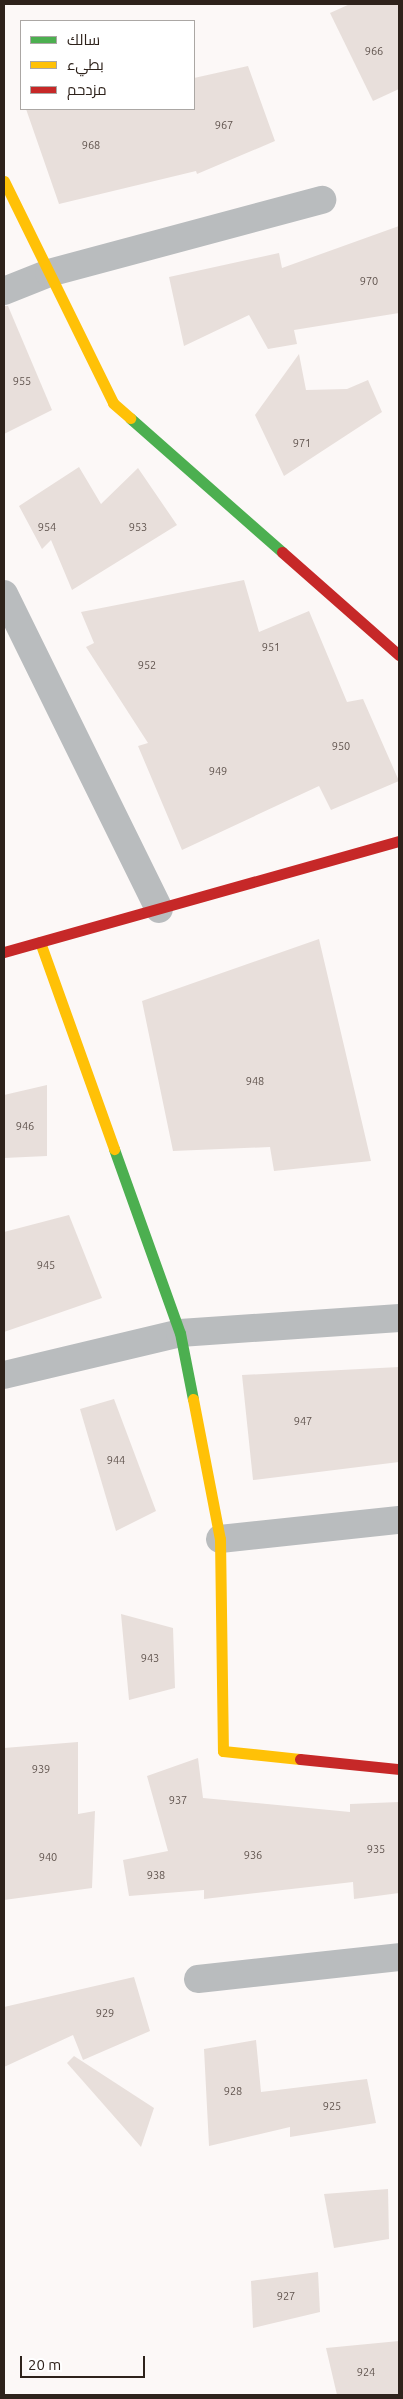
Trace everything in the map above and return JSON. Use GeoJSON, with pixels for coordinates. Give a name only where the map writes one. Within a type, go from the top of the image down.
{"type":"FeatureCollection","features":[{"type":"Feature","properties":{"kind":"street"},"geometry":{"type":"LineString","coordinates":[[4,181],[113,403],[399,656]]}},
{"type":"Feature","properties":{"kind":"street"},"geometry":{"type":"LineString","coordinates":[[4,291],[49,273],[322,200]]}},
{"type":"Feature","properties":{"kind":"street"},"geometry":{"type":"LineString","coordinates":[[4,594],[159,909]]}},
{"type":"Feature","properties":{"kind":"street"},"geometry":{"type":"LineString","coordinates":[[4,952],[399,841]]}},
{"type":"Feature","properties":{"kind":"street"},"geometry":{"type":"LineString","coordinates":[[40,942],[180,1333],[220,1539],[223,1750],[399,1769]]}},
{"type":"Feature","properties":{"kind":"street"},"geometry":{"type":"LineString","coordinates":[[4,1376],[180,1333],[399,1318]]}},
{"type":"Feature","properties":{"kind":"street"},"geometry":{"type":"LineString","coordinates":[[220,1539],[399,1520]]}},
{"type":"Feature","properties":{"kind":"street"},"geometry":{"type":"LineString","coordinates":[[198,1979],[399,1957]]}},
{"type":"Feature","properties":{"kind":"building"},"geometry":{"type":"Polygon","coordinates":[[[350,4],[399,4],[399,89],[373,101],[330,13],[350,4]]]}},
{"type":"Feature","properties":{"kind":"building"},"geometry":{"type":"Polygon","coordinates":[[[248,66],[275,141],[197,174],[196,171],[59,204],[26,110],[195,110],[195,78],[248,66]]]}},
{"type":"Feature","properties":{"kind":"building"},"geometry":{"type":"Polygon","coordinates":[[[399,226],[399,313],[294,330],[297,344],[268,349],[249,315],[184,346],[169,277],[279,253],[282,268],[399,226]]]}},
{"type":"Feature","properties":{"kind":"building"},"geometry":{"type":"Polygon","coordinates":[[[4,306],[8,306],[52,410],[4,434],[4,306]]]}},
{"type":"Feature","properties":{"kind":"building"},"geometry":{"type":"Polygon","coordinates":[[[299,354],[306,390],[347,389],[368,380],[382,412],[284,476],[255,415],[299,354]]]}},
{"type":"Feature","properties":{"kind":"building"},"geometry":{"type":"Polygon","coordinates":[[[79,467],[101,504],[138,468],[177,525],[72,590],[51,540],[42,549],[19,506],[79,467]]]}},
{"type":"Feature","properties":{"kind":"building"},"geometry":{"type":"Polygon","coordinates":[[[244,580],[259,632],[309,611],[347,702],[363,699],[399,781],[331,810],[319,786],[182,850],[138,746],[148,743],[86,647],[94,643],[81,612],[244,580]]]}},
{"type":"Feature","properties":{"kind":"building"},"geometry":{"type":"Polygon","coordinates":[[[319,939],[371,1161],[274,1171],[270,1147],[173,1151],[142,1001],[319,939]]]}},
{"type":"Feature","properties":{"kind":"building"},"geometry":{"type":"Polygon","coordinates":[[[47,1085],[47,1156],[4,1158],[4,1095],[47,1085]]]}},
{"type":"Feature","properties":{"kind":"building"},"geometry":{"type":"Polygon","coordinates":[[[69,1215],[102,1298],[4,1332],[4,1232],[69,1215]]]}},
{"type":"Feature","properties":{"kind":"building"},"geometry":{"type":"Polygon","coordinates":[[[399,1367],[399,1462],[253,1480],[242,1375],[399,1367]]]}},
{"type":"Feature","properties":{"kind":"building"},"geometry":{"type":"Polygon","coordinates":[[[114,1399],[156,1511],[116,1531],[80,1409],[114,1399]]]}},
{"type":"Feature","properties":{"kind":"building"},"geometry":{"type":"Polygon","coordinates":[[[121,1614],[173,1628],[175,1688],[129,1700],[121,1614]]]}},
{"type":"Feature","properties":{"kind":"building"},"geometry":{"type":"Polygon","coordinates":[[[78,1742],[78,1814],[95,1811],[92,1888],[4,1900],[4,1748],[78,1742]]]}},
{"type":"Feature","properties":{"kind":"building"},"geometry":{"type":"Polygon","coordinates":[[[198,1758],[203,1798],[350,1812],[350,1804],[399,1802],[399,1893],[354,1899],[353,1882],[204,1899],[204,1890],[129,1896],[123,1860],[168,1851],[147,1776],[198,1758]]]}},
{"type":"Feature","properties":{"kind":"building"},"geometry":{"type":"Polygon","coordinates":[[[134,1977],[150,2031],[83,2060],[73,2035],[4,2067],[4,2007],[134,1977]]]}},
{"type":"Feature","properties":{"kind":"building"},"geometry":{"type":"Polygon","coordinates":[[[256,2040],[261,2092],[367,2079],[376,2123],[290,2137],[290,2127],[209,2146],[204,2049],[256,2040]]]}},
{"type":"Feature","properties":{"kind":"building"},"geometry":{"type":"Polygon","coordinates":[[[74,2056],[154,2108],[141,2147],[67,2063],[74,2056]]]}},
{"type":"Feature","properties":{"kind":"building"},"geometry":{"type":"Polygon","coordinates":[[[388,2189],[389,2239],[334,2248],[324,2194],[388,2189]]]}},
{"type":"Feature","properties":{"kind":"building"},"geometry":{"type":"Polygon","coordinates":[[[318,2272],[320,2312],[253,2328],[251,2281],[318,2272]]]}},
{"type":"Feature","properties":{"kind":"building"},"geometry":{"type":"Polygon","coordinates":[[[399,2341],[399,2395],[337,2395],[326,2348],[399,2341]]]}},
{"type":"Feature","properties":{"kind":"traffic: fast"},"geometry":{"type":"LineString","coordinates":[[130,418],[282,552]]}},
{"type":"Feature","properties":{"kind":"traffic: fast"},"geometry":{"type":"LineString","coordinates":[[114,1149],[180,1333],[193,1399]]}},
{"type":"Feature","properties":{"kind":"traffic: slow"},"geometry":{"type":"LineString","coordinates":[[4,181],[113,403],[130,418]]}},
{"type":"Feature","properties":{"kind":"traffic: slow"},"geometry":{"type":"LineString","coordinates":[[40,942],[114,1149]]}},
{"type":"Feature","properties":{"kind":"traffic: slow"},"geometry":{"type":"LineString","coordinates":[[193,1399],[220,1539],[223,1751],[300,1759]]}},
{"type":"Feature","properties":{"kind":"traffic: jam"},"geometry":{"type":"LineString","coordinates":[[282,552],[399,655]]}},
{"type":"Feature","properties":{"kind":"traffic: jam"},"geometry":{"type":"LineString","coordinates":[[4,952],[399,841]]}},
{"type":"Feature","properties":{"kind":"traffic: jam"},"geometry":{"type":"LineString","coordinates":[[300,1759],[399,1769]]}}]}
